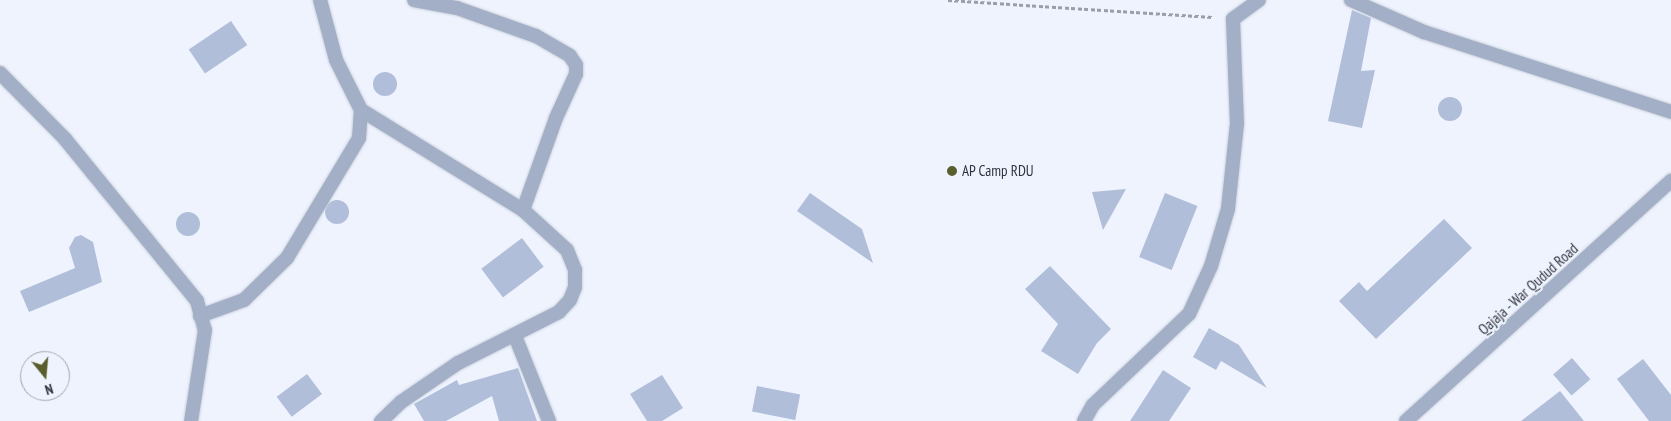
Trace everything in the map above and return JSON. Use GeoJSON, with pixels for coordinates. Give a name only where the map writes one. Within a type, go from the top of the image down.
{"type":"FeatureCollection","features":[{"type":"Feature","properties":{"kind":"street"},"geometry":{"type":"LineString","coordinates":[[200,316],[244,300],[287,258],[359,138],[361,110],[336,60],[320,0]]}},
{"type":"Feature","properties":{"kind":"street"},"geometry":{"type":"LineString","coordinates":[[414,0],[457,8],[536,36],[558,48],[576,65],[576,74],[556,118],[523,210]]}},
{"type":"Feature","properties":{"kind":"street"},"geometry":{"type":"LineString","coordinates":[[1084,421],[1093,405],[1189,314],[1211,266],[1228,209],[1237,124],[1233,19],[1259,0]]}},
{"type":"Feature","properties":{"kind":"street"},"geometry":{"type":"LineString","coordinates":[[1352,0],[1424,32],[1671,112]]}},
{"type":"Feature","properties":{"kind":"street"},"geometry":{"type":"LineString","coordinates":[[0,73],[65,139],[191,290],[201,309],[200,316],[205,330],[191,421]]}},
{"type":"Feature","properties":{"kind":"street"},"geometry":{"type":"LineString","coordinates":[[361,110],[523,210],[567,250],[575,270],[575,287],[570,300],[559,312],[515,336],[458,363],[401,402],[381,421]]}},
{"type":"Feature","properties":{"kind":"street","name":"Qajaja - War Qudud Road"},"geometry":{"type":"LineString","coordinates":[[1406,421],[1671,181]]}},
{"type":"Feature","properties":{"kind":"street"},"geometry":{"type":"LineString","coordinates":[[515,336],[549,421]]}},
{"type":"Feature","properties":{"kind":"path"},"geometry":{"type":"LineString","coordinates":[[948,0],[1233,19]]}},
{"type":"Feature","properties":{"kind":"building"},"geometry":{"type":"Polygon","coordinates":[[[1352,10],[1371,18],[1361,71],[1375,70],[1362,128],[1328,121],[1352,10]]]}},
{"type":"Feature","properties":{"kind":"building"},"geometry":{"type":"Polygon","coordinates":[[[231,21],[247,45],[205,74],[189,50],[231,21]]]}},
{"type":"Feature","properties":{"kind":"building"},"geometry":{"type":"Polygon","coordinates":[[[385,72],[394,75],[397,84],[394,93],[385,96],[376,93],[373,84],[376,75],[385,72]]]}},
{"type":"Feature","properties":{"kind":"building"},"geometry":{"type":"Polygon","coordinates":[[[1450,97],[1458,101],[1462,109],[1458,117],[1450,121],[1442,117],[1438,109],[1442,101],[1450,97]]]}},
{"type":"Feature","properties":{"kind":"building"},"geometry":{"type":"Polygon","coordinates":[[[1126,189],[1103,230],[1092,192],[1126,189]]]}},
{"type":"Feature","properties":{"kind":"building"},"geometry":{"type":"Polygon","coordinates":[[[810,193],[862,229],[873,263],[797,211],[810,193]]]}},
{"type":"Feature","properties":{"kind":"building"},"geometry":{"type":"Polygon","coordinates":[[[1165,193],[1197,206],[1172,270],[1139,257],[1165,193]]]}},
{"type":"Feature","properties":{"kind":"building"},"geometry":{"type":"Polygon","coordinates":[[[337,200],[346,203],[349,212],[346,221],[337,224],[328,221],[325,212],[328,203],[337,200]]]}},
{"type":"Feature","properties":{"kind":"building"},"geometry":{"type":"Polygon","coordinates":[[[188,212],[196,216],[200,224],[196,232],[188,236],[180,232],[176,224],[180,216],[188,212]]]}},
{"type":"Feature","properties":{"kind":"building"},"geometry":{"type":"Polygon","coordinates":[[[1444,219],[1472,248],[1376,339],[1339,301],[1359,282],[1367,291],[1444,219]]]}},
{"type":"Feature","properties":{"kind":"building"},"geometry":{"type":"Polygon","coordinates":[[[81,235],[93,242],[102,282],[29,312],[20,291],[75,268],[69,248],[75,237],[81,235]]]}},
{"type":"Feature","properties":{"kind":"building"},"geometry":{"type":"Polygon","coordinates":[[[522,238],[544,267],[503,297],[481,269],[522,238]]]}},
{"type":"Feature","properties":{"kind":"building"},"geometry":{"type":"Polygon","coordinates":[[[1050,266],[1111,329],[1097,343],[1078,374],[1041,351],[1058,324],[1025,289],[1050,266]]]}},
{"type":"Feature","properties":{"kind":"building"},"geometry":{"type":"Polygon","coordinates":[[[1209,328],[1239,345],[1267,388],[1221,361],[1216,370],[1193,357],[1209,328]]]}},
{"type":"Feature","properties":{"kind":"building"},"geometry":{"type":"Polygon","coordinates":[[[1572,358],[1590,379],[1572,396],[1553,374],[1572,358]]]}},
{"type":"Feature","properties":{"kind":"building"},"geometry":{"type":"Polygon","coordinates":[[[1643,359],[1671,395],[1671,421],[1649,421],[1617,379],[1643,359]]]}},
{"type":"Feature","properties":{"kind":"building"},"geometry":{"type":"Polygon","coordinates":[[[518,368],[537,421],[499,421],[492,396],[446,421],[424,421],[414,404],[457,380],[459,385],[518,368]]]}},
{"type":"Feature","properties":{"kind":"building"},"geometry":{"type":"Polygon","coordinates":[[[1163,370],[1191,388],[1169,421],[1130,421],[1163,370]]]}},
{"type":"Feature","properties":{"kind":"building"},"geometry":{"type":"Polygon","coordinates":[[[307,374],[322,394],[292,417],[277,397],[307,374]]]}},
{"type":"Feature","properties":{"kind":"building"},"geometry":{"type":"Polygon","coordinates":[[[662,375],[683,408],[662,421],[647,421],[630,394],[662,375]]]}},
{"type":"Feature","properties":{"kind":"building"},"geometry":{"type":"Polygon","coordinates":[[[757,386],[800,394],[795,420],[752,412],[757,386]]]}},
{"type":"Feature","properties":{"kind":"building"},"geometry":{"type":"Polygon","coordinates":[[[1560,391],[1584,421],[1521,421],[1560,391]]]}},
{"type":"Feature","properties":{"kind":"place","name":"AP Camp RDU"},"geometry":{"type":"Point","coordinates":[952,171]}}]}
